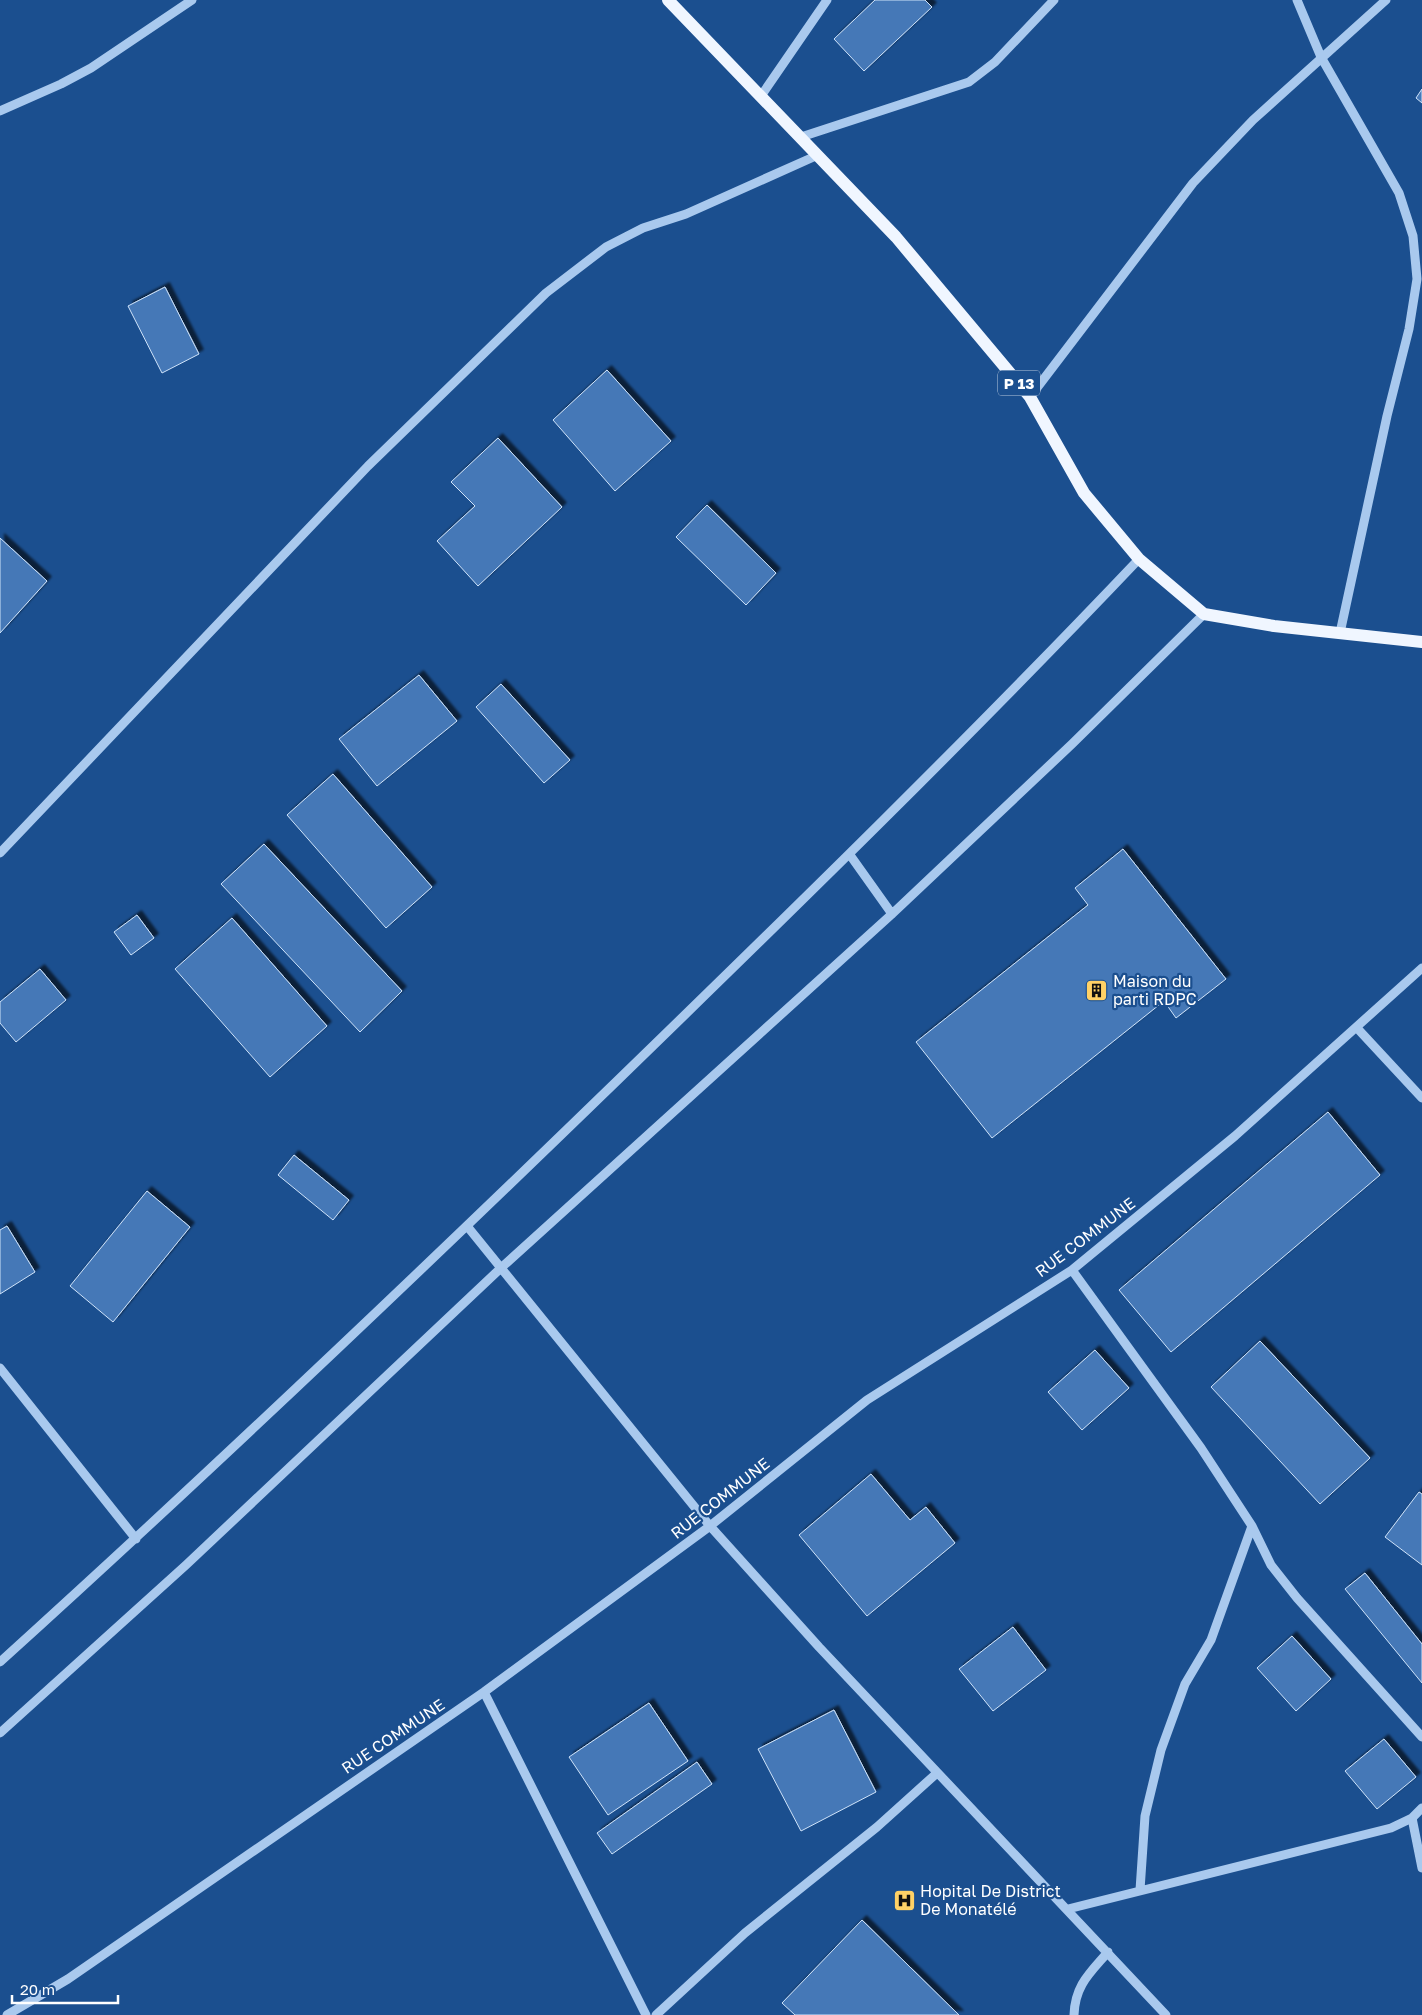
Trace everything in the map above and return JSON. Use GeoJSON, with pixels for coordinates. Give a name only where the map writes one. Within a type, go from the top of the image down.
{"type":"FeatureCollection","features":[{"type":"Feature","properties":{"kind":"main road","name":"P 13"},"geometry":{"type":"LineString","coordinates":[[668,0],[802,137],[896,237],[1030,397],[1084,494],[1139,559],[1204,614]]}},
{"type":"Feature","properties":{"kind":"main road"},"geometry":{"type":"LineString","coordinates":[[1204,614],[1274,626],[1422,642]]}},
{"type":"Feature","properties":{"kind":"street"},"geometry":{"type":"LineString","coordinates":[[0,111],[61,84],[91,68],[192,0]]}},
{"type":"Feature","properties":{"kind":"street"},"geometry":{"type":"LineString","coordinates":[[761,96],[827,0]]}},
{"type":"Feature","properties":{"kind":"street"},"geometry":{"type":"LineString","coordinates":[[802,137],[969,82],[995,62],[1054,0]]}},
{"type":"Feature","properties":{"kind":"street"},"geometry":{"type":"LineString","coordinates":[[1296,0],[1321,57],[1399,193],[1413,236],[1417,279],[1409,329],[1386,416],[1340,633]]}},
{"type":"Feature","properties":{"kind":"street"},"geometry":{"type":"LineString","coordinates":[[1030,397],[1193,183],[1253,120],[1386,0]]}},
{"type":"Feature","properties":{"kind":"street"},"geometry":{"type":"LineString","coordinates":[[0,853],[368,466],[546,293],[606,247],[643,228],[686,214],[818,155]]}},
{"type":"Feature","properties":{"kind":"street"},"geometry":{"type":"LineString","coordinates":[[0,1662],[136,1539],[467,1226],[850,855],[1139,559]]}},
{"type":"Feature","properties":{"kind":"street"},"geometry":{"type":"LineString","coordinates":[[0,1733],[186,1565],[502,1267],[892,914],[1064,751],[1204,614]]}},
{"type":"Feature","properties":{"kind":"street"},"geometry":{"type":"LineString","coordinates":[[850,855],[892,914]]}},
{"type":"Feature","properties":{"kind":"street","name":"RUE COMMUNE"},"geometry":{"type":"LineString","coordinates":[[7,2015],[68,1979],[484,1692],[710,1526],[867,1400],[1072,1270],[1235,1136],[1422,968]]}},
{"type":"Feature","properties":{"kind":"street"},"geometry":{"type":"LineString","coordinates":[[1357,1028],[1422,1098]]}},
{"type":"Feature","properties":{"kind":"street"},"geometry":{"type":"LineString","coordinates":[[467,1226],[710,1526],[819,1648],[1166,2015]]}},
{"type":"Feature","properties":{"kind":"street"},"geometry":{"type":"LineString","coordinates":[[1072,1270],[1201,1448],[1252,1526],[1271,1566],[1297,1598],[1422,1737]]}},
{"type":"Feature","properties":{"kind":"street"},"geometry":{"type":"LineString","coordinates":[[0,1368],[136,1539]]}},
{"type":"Feature","properties":{"kind":"street"},"geometry":{"type":"LineString","coordinates":[[1140,1890],[1145,1816],[1161,1750],[1185,1684],[1211,1640],[1252,1526]]}},
{"type":"Feature","properties":{"kind":"street"},"geometry":{"type":"LineString","coordinates":[[484,1692],[646,2015]]}},
{"type":"Feature","properties":{"kind":"street"},"geometry":{"type":"LineString","coordinates":[[656,2015],[745,1933],[877,1827],[937,1773]]}},
{"type":"Feature","properties":{"kind":"street"},"geometry":{"type":"LineString","coordinates":[[1068,1910],[1140,1890],[1391,1828],[1412,1818],[1422,1808]]}},
{"type":"Feature","properties":{"kind":"street"},"geometry":{"type":"LineString","coordinates":[[1412,1818],[1422,1868]]}},
{"type":"Feature","properties":{"kind":"street"},"geometry":{"type":"LineString","coordinates":[[1074,2015],[1074,1999],[1078,1988],[1108,1952]]}},
{"type":"Feature","properties":{"kind":"building"},"geometry":{"type":"Polygon","coordinates":[[[875,0],[925,0],[932,7],[864,71],[834,39],[875,0]]]}},
{"type":"Feature","properties":{"kind":"building"},"geometry":{"type":"Polygon","coordinates":[[[1422,89],[1422,103],[1416,98],[1422,89]]]}},
{"type":"Feature","properties":{"kind":"building"},"geometry":{"type":"Polygon","coordinates":[[[165,287],[199,354],[162,373],[128,306],[165,287]]]}},
{"type":"Feature","properties":{"kind":"building"},"geometry":{"type":"Polygon","coordinates":[[[607,370],[671,441],[615,491],[553,420],[607,370]]]}},
{"type":"Feature","properties":{"kind":"building"},"geometry":{"type":"Polygon","coordinates":[[[498,438],[562,507],[478,586],[437,541],[475,506],[451,482],[498,438]]]}},
{"type":"Feature","properties":{"kind":"building"},"geometry":{"type":"Polygon","coordinates":[[[707,505],[776,573],[746,605],[676,537],[707,505]]]}},
{"type":"Feature","properties":{"kind":"building"},"geometry":{"type":"Polygon","coordinates":[[[0,538],[47,581],[0,633],[0,538]]]}},
{"type":"Feature","properties":{"kind":"building"},"geometry":{"type":"Polygon","coordinates":[[[419,675],[457,721],[377,786],[339,739],[419,675]]]}},
{"type":"Feature","properties":{"kind":"building"},"geometry":{"type":"Polygon","coordinates":[[[501,684],[570,760],[544,783],[476,707],[501,684]]]}},
{"type":"Feature","properties":{"kind":"building"},"geometry":{"type":"Polygon","coordinates":[[[333,774],[432,887],[386,928],[287,815],[333,774]]]}},
{"type":"Feature","properties":{"kind":"building"},"geometry":{"type":"Polygon","coordinates":[[[264,844],[402,991],[360,1032],[221,884],[264,844]]]}},
{"type":"Feature","properties":{"kind":"building","name":"Maison du parti RDPC"},"geometry":{"type":"Polygon","coordinates":[[[1123,849],[1226,979],[1176,1018],[1164,1001],[992,1138],[916,1042],[1088,905],[1075,888],[1123,849]]]}},
{"type":"Feature","properties":{"kind":"building"},"geometry":{"type":"Polygon","coordinates":[[[137,915],[154,938],[131,955],[114,932],[137,915]]]}},
{"type":"Feature","properties":{"kind":"building"},"geometry":{"type":"Polygon","coordinates":[[[232,918],[327,1026],[270,1077],[175,969],[232,918]]]}},
{"type":"Feature","properties":{"kind":"building"},"geometry":{"type":"Polygon","coordinates":[[[40,969],[66,1000],[16,1042],[0,1023],[0,1002],[40,969]]]}},
{"type":"Feature","properties":{"kind":"building"},"geometry":{"type":"Polygon","coordinates":[[[1328,1112],[1380,1175],[1171,1352],[1119,1290],[1328,1112]]]}},
{"type":"Feature","properties":{"kind":"building"},"geometry":{"type":"Polygon","coordinates":[[[294,1155],[349,1200],[333,1220],[278,1175],[294,1155]]]}},
{"type":"Feature","properties":{"kind":"building"},"geometry":{"type":"Polygon","coordinates":[[[147,1191],[190,1227],[113,1322],[70,1286],[147,1191]]]}},
{"type":"Feature","properties":{"kind":"building"},"geometry":{"type":"Polygon","coordinates":[[[7,1226],[35,1272],[0,1294],[0,1230],[7,1226]]]}},
{"type":"Feature","properties":{"kind":"building"},"geometry":{"type":"Polygon","coordinates":[[[1260,1341],[1370,1458],[1320,1504],[1211,1387],[1260,1341]]]}},
{"type":"Feature","properties":{"kind":"building"},"geometry":{"type":"Polygon","coordinates":[[[1095,1350],[1129,1388],[1082,1430],[1048,1392],[1095,1350]]]}},
{"type":"Feature","properties":{"kind":"building"},"geometry":{"type":"Polygon","coordinates":[[[871,1474],[910,1520],[926,1507],[955,1543],[867,1616],[799,1535],[871,1474]]]}},
{"type":"Feature","properties":{"kind":"building"},"geometry":{"type":"Polygon","coordinates":[[[1419,1492],[1422,1494],[1422,1565],[1385,1537],[1419,1492]]]}},
{"type":"Feature","properties":{"kind":"building"},"geometry":{"type":"Polygon","coordinates":[[[1365,1573],[1422,1644],[1422,1683],[1345,1589],[1365,1573]]]}},
{"type":"Feature","properties":{"kind":"building"},"geometry":{"type":"Polygon","coordinates":[[[1013,1627],[1046,1670],[993,1711],[959,1669],[1013,1627]]]}},
{"type":"Feature","properties":{"kind":"building"},"geometry":{"type":"Polygon","coordinates":[[[1292,1636],[1331,1679],[1296,1711],[1257,1668],[1292,1636]]]}},
{"type":"Feature","properties":{"kind":"building"},"geometry":{"type":"Polygon","coordinates":[[[649,1703],[688,1761],[608,1815],[569,1757],[649,1703]]]}},
{"type":"Feature","properties":{"kind":"building"},"geometry":{"type":"Polygon","coordinates":[[[834,1710],[876,1792],[801,1831],[758,1749],[834,1710]]]}},
{"type":"Feature","properties":{"kind":"building"},"geometry":{"type":"Polygon","coordinates":[[[1384,1739],[1416,1777],[1377,1809],[1345,1771],[1384,1739]]]}},
{"type":"Feature","properties":{"kind":"building"},"geometry":{"type":"Polygon","coordinates":[[[697,1762],[712,1784],[612,1854],[597,1833],[697,1762]]]}},
{"type":"Feature","properties":{"kind":"building"},"geometry":{"type":"Polygon","coordinates":[[[862,1920],[959,2015],[795,2015],[782,2003],[862,1920]]]}},
{"type":"Feature","properties":{"kind":"place","name":"Maison du parti RDPC"},"geometry":{"type":"Point","coordinates":[1097,990]}},
{"type":"Feature","properties":{"kind":"place","name":"Hopital De District De Monatélé"},"geometry":{"type":"Point","coordinates":[904,1900]}}]}
